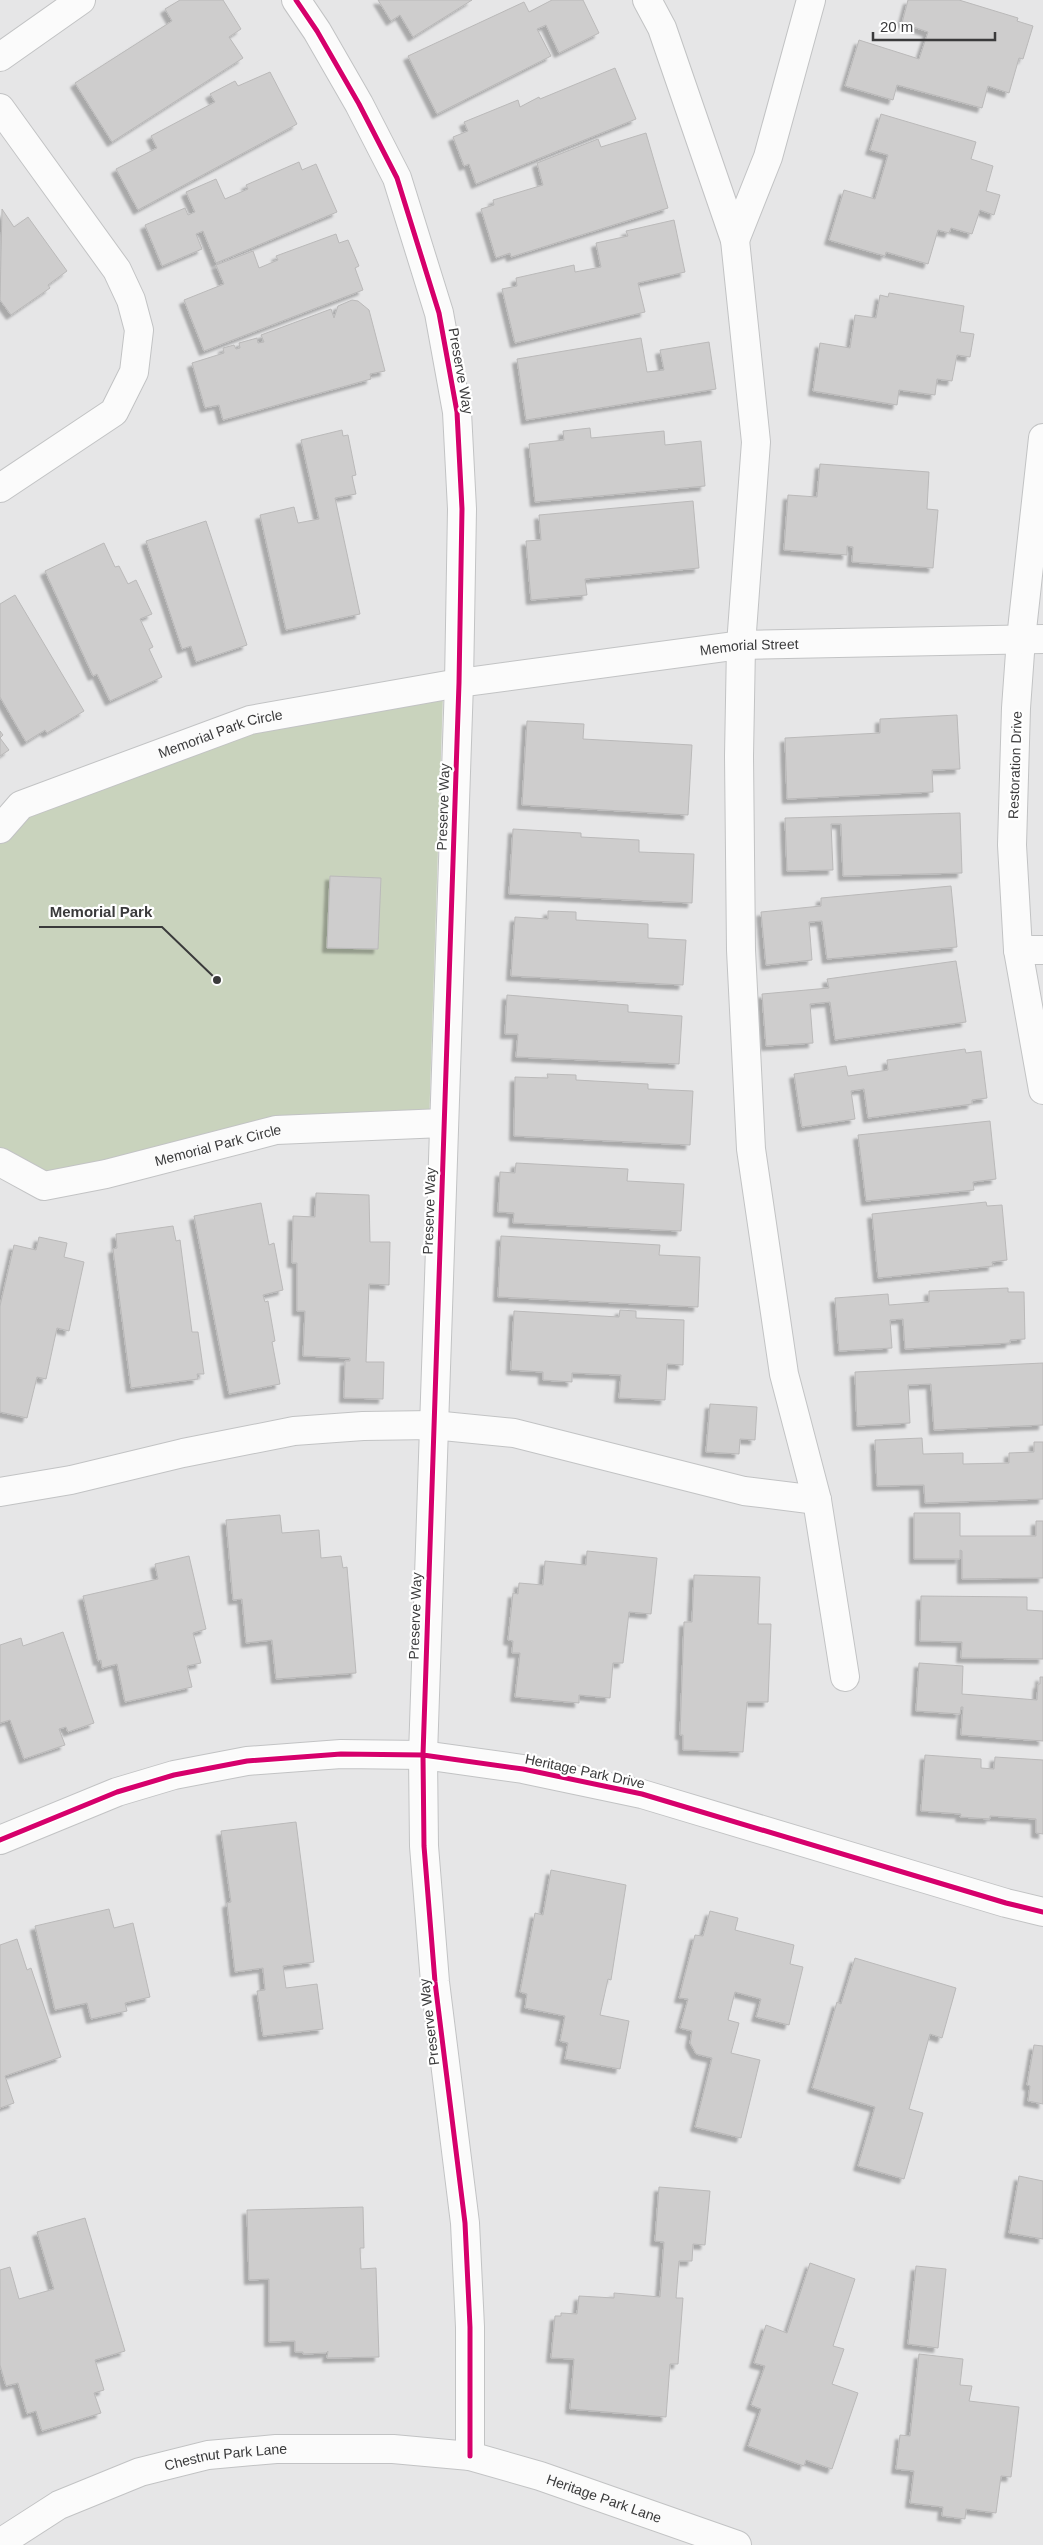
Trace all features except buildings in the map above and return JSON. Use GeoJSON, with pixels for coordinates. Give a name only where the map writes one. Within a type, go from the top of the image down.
{"type":"FeatureCollection","features":[{"type":"Feature","properties":{"kind":"street"},"geometry":{"type":"LineString","coordinates":[[0,57],[80,0]]}},
{"type":"Feature","properties":{"kind":"street","name":"Preserve Way"},"geometry":{"type":"LineString","coordinates":[[296,0],[317,31],[359,104],[397,178],[439,313],[457,412],[462,509],[459,683],[423,1755],[424,1846],[435,1982],[465,2223],[470,2327],[470,2456]]}},
{"type":"Feature","properties":{"kind":"street"},"geometry":{"type":"LineString","coordinates":[[648,0],[662,28],[735,240],[756,442],[741,645],[741,950],[751,1149],[784,1374],[817,1500],[845,1677]]}},
{"type":"Feature","properties":{"kind":"street"},"geometry":{"type":"LineString","coordinates":[[735,240],[768,157],[811,0]]}},
{"type":"Feature","properties":{"kind":"street"},"geometry":{"type":"LineString","coordinates":[[0,108],[117,270],[131,300],[139,330],[134,372],[114,412],[0,488]]}},
{"type":"Feature","properties":{"kind":"street","name":"Restoration Drive"},"geometry":{"type":"LineString","coordinates":[[1043,438],[1032,639],[1012,845],[1031,950],[1043,1090]]}},
{"type":"Feature","properties":{"kind":"street","name":"Memorial Street"},"geometry":{"type":"LineString","coordinates":[[459,683],[741,645],[1032,639]]}},
{"type":"Feature","properties":{"kind":"street","name":"Memorial Park Circle"},"geometry":{"type":"LineString","coordinates":[[0,829],[21,805],[250,720],[459,683]]}},
{"type":"Feature","properties":{"kind":"street","name":"Memorial Park Circle"},"geometry":{"type":"LineString","coordinates":[[0,1162],[44,1186],[106,1174],[276,1130],[443,1123]]}},
{"type":"Feature","properties":{"kind":"street"},"geometry":{"type":"LineString","coordinates":[[0,1492],[71,1480],[183,1453],[294,1431],[363,1426],[433,1425],[514,1433],[744,1491],[817,1500]]}},
{"type":"Feature","properties":{"kind":"street","name":"Heritage Park Drive"},"geometry":{"type":"LineString","coordinates":[[0,1840],[117,1792],[174,1774],[266,1760],[341,1754],[423,1755],[523,1769],[642,1794],[1006,1903],[1043,1912]]}},
{"type":"Feature","properties":{"kind":"street","name":"Chestnut Park Lane"},"geometry":{"type":"LineString","coordinates":[[0,2543],[59,2505],[140,2472],[208,2455],[276,2449],[393,2449],[470,2456]]}},
{"type":"Feature","properties":{"kind":"street","name":"Heritage Park Lane"},"geometry":{"type":"LineString","coordinates":[[470,2456],[540,2476],[737,2545]]}},
{"type":"Feature","properties":{"kind":"green space"},"geometry":{"type":"Polygon","coordinates":[[[443,693],[429,1124],[276,1130],[44,1186],[0,1162],[0,837],[39,798],[250,720],[443,693]]]}},
{"type":"Feature","properties":{"kind":"cycle path"},"geometry":{"type":"LineString","coordinates":[[296,0],[317,31],[359,104],[397,178],[439,313],[457,412],[462,509],[459,683],[423,1755],[424,1846],[435,1982],[465,2223],[470,2327],[470,2456]]}},
{"type":"Feature","properties":{"kind":"cycle path"},"geometry":{"type":"LineString","coordinates":[[0,1840],[117,1792],[174,1775],[247,1761],[341,1754],[423,1755],[523,1769],[642,1794],[1006,1903],[1043,1912]]}},
{"type":"Feature","properties":{"kind":"place","name":"Memorial Park"},"geometry":{"type":"Point","coordinates":[217,980]}}]}
